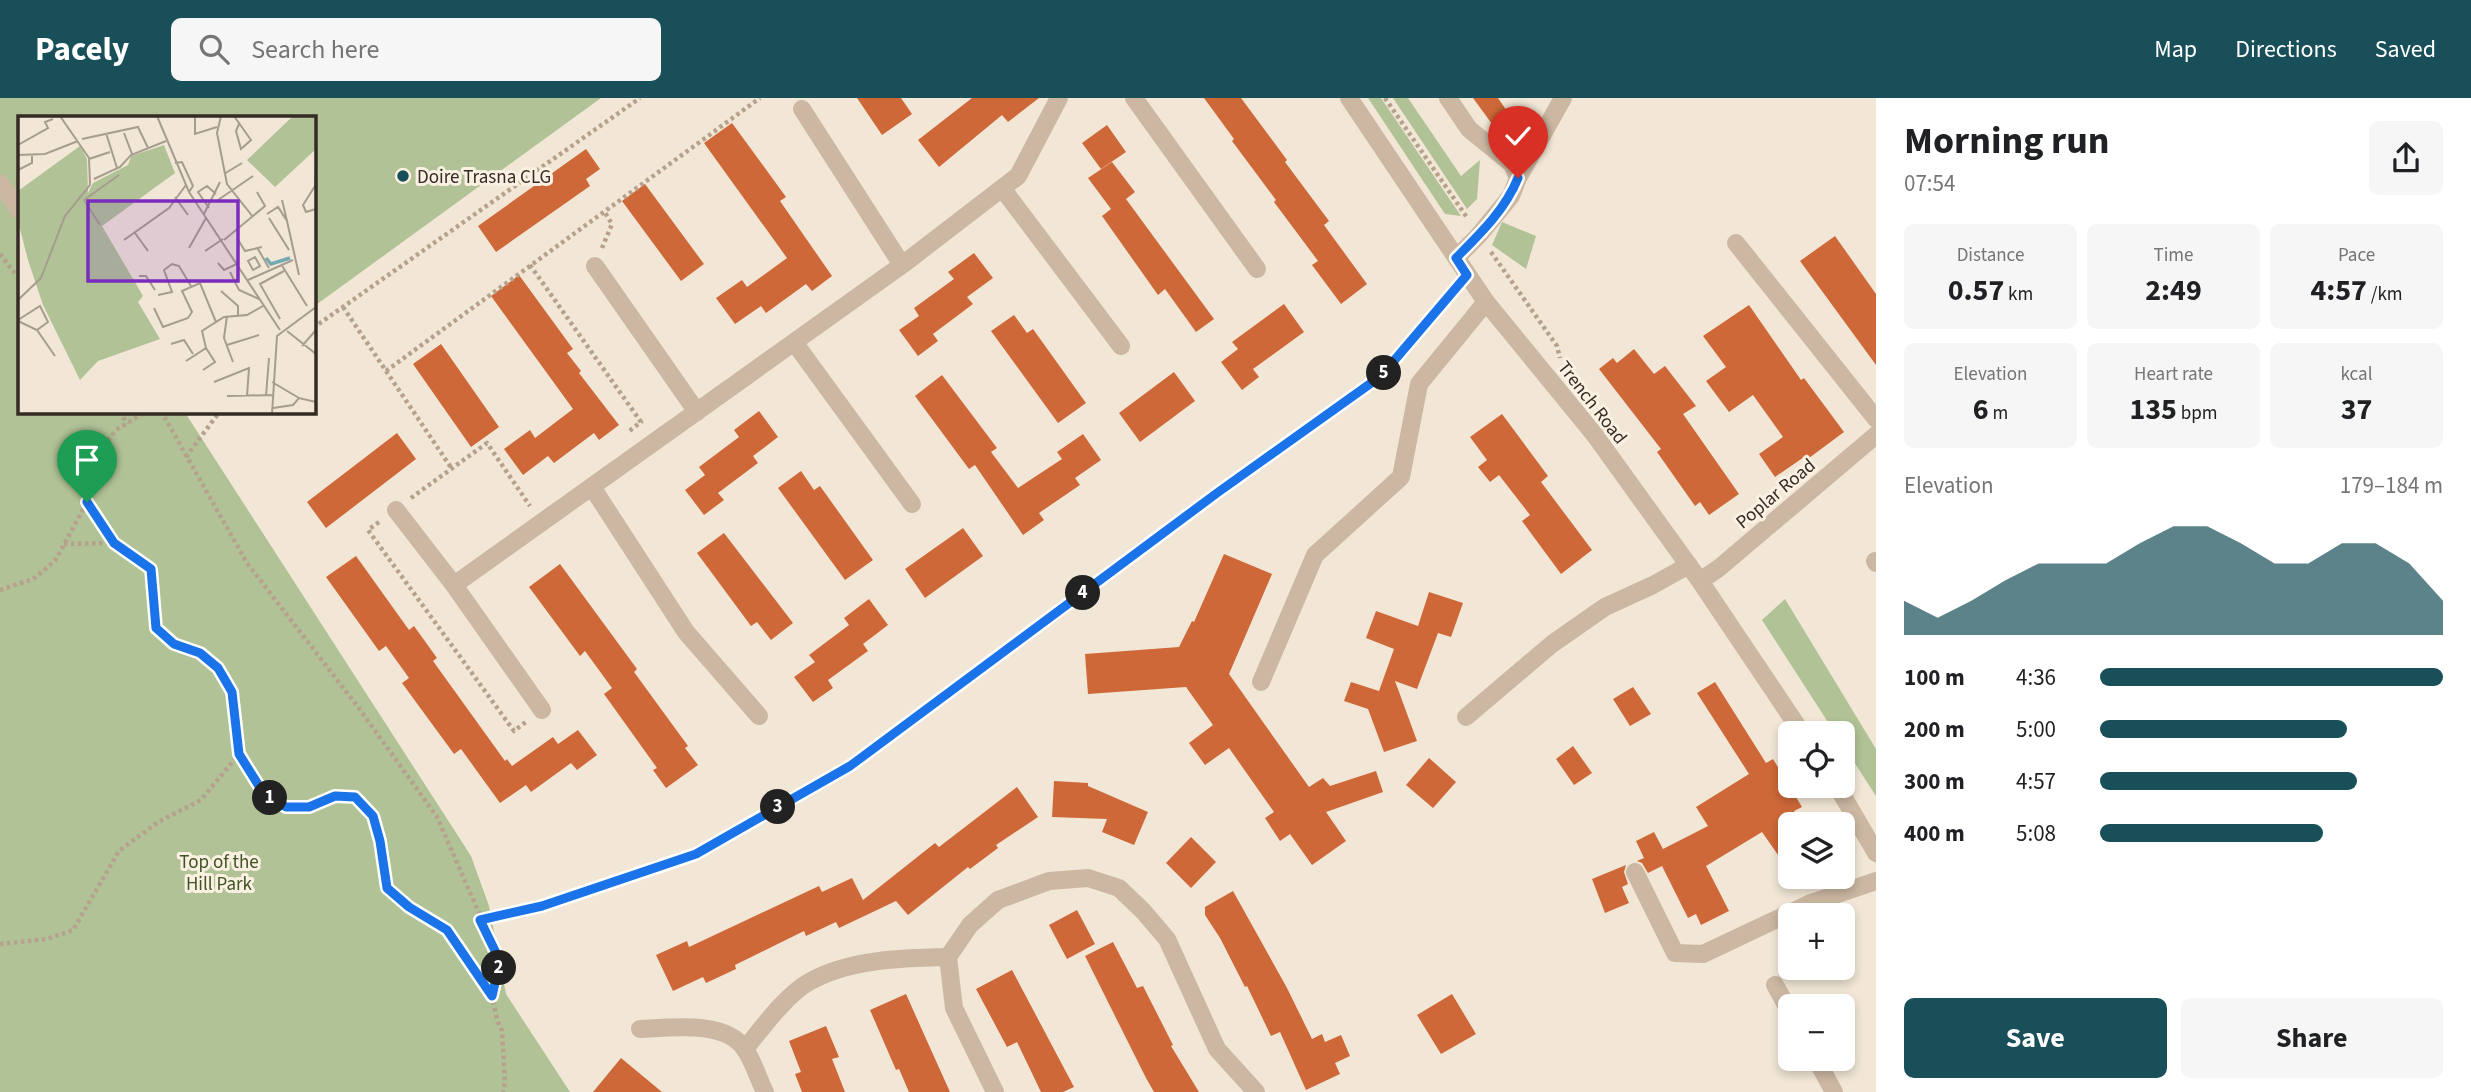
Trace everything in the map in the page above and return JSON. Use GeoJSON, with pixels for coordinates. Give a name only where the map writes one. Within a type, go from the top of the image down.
{"type":"FeatureCollection","features":[{"type":"Feature","properties":{"kind":"street"},"geometry":{"type":"LineString","coordinates":[[454,585],[902,265],[1018,176],[1059,98]]}},
{"type":"Feature","properties":{"kind":"street"},"geometry":{"type":"LineString","coordinates":[[1134,98],[1256,269]]}},
{"type":"Feature","properties":{"kind":"street","name":"Trench Road"},"geometry":{"type":"LineString","coordinates":[[1349,98],[1486,302],[1594,434],[1689,565],[1794,721]]}},
{"type":"Feature","properties":{"kind":"street"},"geometry":{"type":"LineString","coordinates":[[1448,98],[1469,129],[1512,164],[1518,178]]}},
{"type":"Feature","properties":{"kind":"street"},"geometry":{"type":"LineString","coordinates":[[1456,258],[1511,196],[1518,178],[1563,98]]}},
{"type":"Feature","properties":{"kind":"street"},"geometry":{"type":"LineString","coordinates":[[802,109],[902,265]]}},
{"type":"Feature","properties":{"kind":"street"},"geometry":{"type":"LineString","coordinates":[[0,183],[18,209]]}},
{"type":"Feature","properties":{"kind":"street"},"geometry":{"type":"LineString","coordinates":[[1002,188],[1121,346]]}},
{"type":"Feature","properties":{"kind":"street"},"geometry":{"type":"LineString","coordinates":[[1736,243],[1876,419]]}},
{"type":"Feature","properties":{"kind":"street"},"geometry":{"type":"LineString","coordinates":[[595,265],[697,412]]}},
{"type":"Feature","properties":{"kind":"street"},"geometry":{"type":"LineString","coordinates":[[1261,682],[1315,555],[1401,477],[1419,384],[1486,302]]}},
{"type":"Feature","properties":{"kind":"street"},"geometry":{"type":"LineString","coordinates":[[793,342],[912,504]]}},
{"type":"Feature","properties":{"kind":"street","name":"Poplar Road"},"geometry":{"type":"LineString","coordinates":[[1700,581],[1719,568],[1876,435]]}},
{"type":"Feature","properties":{"kind":"street"},"geometry":{"type":"LineString","coordinates":[[592,487],[686,632],[759,716]]}},
{"type":"Feature","properties":{"kind":"street"},"geometry":{"type":"LineString","coordinates":[[396,510],[454,585],[542,710]]}},
{"type":"Feature","properties":{"kind":"street"},"geometry":{"type":"LineString","coordinates":[[1466,717],[1552,644],[1594,614],[1689,565]]}},
{"type":"Feature","properties":{"kind":"street"},"geometry":{"type":"LineString","coordinates":[[1844,798],[1876,853]]}},
{"type":"Feature","properties":{"kind":"street"},"geometry":{"type":"LineString","coordinates":[[1635,872],[1675,953],[1703,954],[1811,903],[1876,881]]}},
{"type":"Feature","properties":{"kind":"street"},"geometry":{"type":"LineString","coordinates":[[995,1092],[954,1008],[948,957],[970,925],[998,900],[1049,881],[1088,878],[1119,888],[1167,939],[1217,1049],[1256,1092]]}},
{"type":"Feature","properties":{"kind":"street"},"geometry":{"type":"LineString","coordinates":[[745,1049],[775,1012],[808,982],[848,967],[909,958],[948,957]]}},
{"type":"Feature","properties":{"kind":"street"},"geometry":{"type":"LineString","coordinates":[[1775,985],[1780,994]]}},
{"type":"Feature","properties":{"kind":"street"},"geometry":{"type":"LineString","coordinates":[[640,1029],[686,1027],[734,1036],[745,1049],[765,1092]]}},
{"type":"Feature","properties":{"kind":"street"},"geometry":{"type":"LineString","coordinates":[[1823,1071],[1834,1092]]}},
{"type":"Feature","properties":{"kind":"path"},"geometry":{"type":"LineString","coordinates":[[315,327],[640,98]]}},
{"type":"Feature","properties":{"kind":"path"},"geometry":{"type":"LineString","coordinates":[[386,371],[760,98]]}},
{"type":"Feature","properties":{"kind":"path"},"geometry":{"type":"LineString","coordinates":[[595,265],[612,224],[604,211]]}},
{"type":"Feature","properties":{"kind":"path"},"geometry":{"type":"LineString","coordinates":[[0,254],[18,278]]}},
{"type":"Feature","properties":{"kind":"path"},"geometry":{"type":"LineString","coordinates":[[530,265],[641,422],[619,439]]}},
{"type":"Feature","properties":{"kind":"path"},"geometry":{"type":"LineString","coordinates":[[480,920],[542,906],[696,854],[850,766],[1206,501],[1381,376],[1467,275]]}},
{"type":"Feature","properties":{"kind":"path"},"geometry":{"type":"LineString","coordinates":[[343,307],[452,469]]}},
{"type":"Feature","properties":{"kind":"path"},"geometry":{"type":"LineString","coordinates":[[121,413],[127,424]]}},
{"type":"Feature","properties":{"kind":"path"},"geometry":{"type":"LineString","coordinates":[[0,590],[33,579],[55,561],[87,502],[100,451],[117,430],[144,413]]}},
{"type":"Feature","properties":{"kind":"path"},"geometry":{"type":"LineString","coordinates":[[162,413],[247,563],[437,817],[500,961],[492,996]]}},
{"type":"Feature","properties":{"kind":"path"},"geometry":{"type":"LineString","coordinates":[[186,457],[219,413]]}},
{"type":"Feature","properties":{"kind":"path"},"geometry":{"type":"LineString","coordinates":[[87,502],[114,543],[151,569],[156,628],[174,644],[200,653],[218,668],[232,692],[239,754],[264,794],[286,807],[309,807],[335,796],[355,797],[373,816],[387,888],[409,907],[447,930],[492,996],[502,1031],[505,1082],[503,1092]]}},
{"type":"Feature","properties":{"kind":"path"},"geometry":{"type":"LineString","coordinates":[[519,514],[530,506]]}},
{"type":"Feature","properties":{"kind":"path"},"geometry":{"type":"LineString","coordinates":[[64,544],[114,543]]}},
{"type":"Feature","properties":{"kind":"path"},"geometry":{"type":"LineString","coordinates":[[0,944],[47,939],[73,930],[119,851],[158,822],[201,800],[239,754]]}},
{"type":"Feature","properties":{"kind":"green space","name":"Top of the Hill Park"},"geometry":{"type":"Polygon","coordinates":[[[0,98],[601,98],[315,306],[315,116],[18,116],[18,413],[185,413],[471,856],[489,906],[506,994],[570,1092],[0,1092],[0,98]]]}},
{"type":"Feature","properties":{"kind":"green space"},"geometry":{"type":"Polygon","coordinates":[[[1368,98],[1381,98],[1461,216],[1445,214],[1368,98]]]}},
{"type":"Feature","properties":{"kind":"green space"},"geometry":{"type":"Polygon","coordinates":[[[1393,98],[1408,98],[1461,176],[1480,160],[1477,199],[1467,209],[1393,98]]]}},
{"type":"Feature","properties":{"kind":"green space"},"geometry":{"type":"Polygon","coordinates":[[[1502,222],[1536,236],[1526,269],[1492,245],[1502,222]]]}},
{"type":"Feature","properties":{"kind":"green space"},"geometry":{"type":"Polygon","coordinates":[[[1785,599],[1876,749],[1876,796],[1855,764],[1855,721],[1827,721],[1762,620],[1785,599]]]}},
{"type":"Feature","properties":{"kind":"building"},"geometry":{"type":"Polygon","coordinates":[[[857,98],[901,98],[912,114],[882,135],[857,98]]]}},
{"type":"Feature","properties":{"kind":"building"},"geometry":{"type":"Polygon","coordinates":[[[972,98],[1039,98],[1008,122],[1002,115],[939,167],[918,140],[972,98]]]}},
{"type":"Feature","properties":{"kind":"building"},"geometry":{"type":"Polygon","coordinates":[[[1204,98],[1241,98],[1329,221],[1324,225],[1367,284],[1341,304],[1312,265],[1318,261],[1274,202],[1276,200],[1204,98]]]}},
{"type":"Feature","properties":{"kind":"building"},"geometry":{"type":"Polygon","coordinates":[[[1473,98],[1498,98],[1511,117],[1495,128],[1473,98]]]}},
{"type":"Feature","properties":{"kind":"building"},"geometry":{"type":"Polygon","coordinates":[[[732,123],[786,197],[780,201],[832,276],[812,291],[806,284],[766,313],[761,306],[735,324],[716,298],[742,280],[747,287],[787,258],[704,143],[732,123]]]}},
{"type":"Feature","properties":{"kind":"building"},"geometry":{"type":"Polygon","coordinates":[[[1107,125],[1126,152],[1101,169],[1082,143],[1107,125]]]}},
{"type":"Feature","properties":{"kind":"building"},"geometry":{"type":"Polygon","coordinates":[[[586,149],[600,169],[586,179],[590,186],[496,252],[478,226],[586,149]]]}},
{"type":"Feature","properties":{"kind":"building"},"geometry":{"type":"Polygon","coordinates":[[[1112,162],[1135,192],[1126,199],[1214,319],[1196,332],[1165,289],[1158,295],[1102,216],[1111,209],[1088,178],[1112,162]]]}},
{"type":"Feature","properties":{"kind":"building"},"geometry":{"type":"Polygon","coordinates":[[[645,184],[704,264],[681,281],[622,201],[645,184]]]}},
{"type":"Feature","properties":{"kind":"building"},"geometry":{"type":"Polygon","coordinates":[[[1835,236],[1876,294],[1876,365],[1800,261],[1835,236]]]}},
{"type":"Feature","properties":{"kind":"building"},"geometry":{"type":"Polygon","coordinates":[[[974,253],[993,278],[967,297],[973,304],[933,334],[938,341],[918,356],[899,330],[919,316],[914,308],[954,279],[948,272],[974,253]]]}},
{"type":"Feature","properties":{"kind":"building"},"geometry":{"type":"Polygon","coordinates":[[[519,275],[573,349],[567,353],[581,371],[579,373],[619,425],[599,440],[594,433],[554,463],[548,456],[523,475],[504,449],[530,430],[535,438],[573,409],[491,296],[519,275]]]}},
{"type":"Feature","properties":{"kind":"building"},"geometry":{"type":"Polygon","coordinates":[[[1284,304],[1304,332],[1253,369],[1259,377],[1242,390],[1221,362],[1238,349],[1232,342],[1284,304]]]}},
{"type":"Feature","properties":{"kind":"building"},"geometry":{"type":"Polygon","coordinates":[[[1749,305],[1801,380],[1804,378],[1844,432],[1809,458],[1807,455],[1775,477],[1759,454],[1783,437],[1753,395],[1729,412],[1706,381],[1726,367],[1703,336],[1749,305]]]}},
{"type":"Feature","properties":{"kind":"building"},"geometry":{"type":"Polygon","coordinates":[[[1014,315],[1027,333],[1033,329],[1086,403],[1058,423],[991,331],[1014,315]]]}},
{"type":"Feature","properties":{"kind":"building"},"geometry":{"type":"Polygon","coordinates":[[[441,344],[499,427],[471,447],[413,364],[441,344]]]}},
{"type":"Feature","properties":{"kind":"building"},"geometry":{"type":"Polygon","coordinates":[[[1634,349],[1654,374],[1665,366],[1696,406],[1683,414],[1739,494],[1709,515],[1700,502],[1695,506],[1657,452],[1661,449],[1599,369],[1613,358],[1617,363],[1634,349]]]}},
{"type":"Feature","properties":{"kind":"building"},"geometry":{"type":"Polygon","coordinates":[[[1174,372],[1195,401],[1140,442],[1119,413],[1174,372]]]}},
{"type":"Feature","properties":{"kind":"building"},"geometry":{"type":"Polygon","coordinates":[[[942,375],[997,448],[991,452],[1018,488],[1062,459],[1057,452],[1083,434],[1101,460],[1075,478],[1080,485],[1039,513],[1044,520],[1023,535],[975,465],[969,469],[915,396],[942,375]]]}},
{"type":"Feature","properties":{"kind":"building"},"geometry":{"type":"Polygon","coordinates":[[[759,411],[778,437],[753,456],[758,463],[718,493],[724,500],[704,515],[685,490],[705,475],[699,467],[739,437],[734,430],[759,411]]]}},
{"type":"Feature","properties":{"kind":"building"},"geometry":{"type":"Polygon","coordinates":[[[1502,414],[1548,476],[1541,482],[1592,550],[1561,574],[1522,521],[1530,515],[1499,475],[1490,482],[1478,467],[1487,460],[1470,437],[1502,414]]]}},
{"type":"Feature","properties":{"kind":"building"},"geometry":{"type":"Polygon","coordinates":[[[397,433],[416,459],[326,528],[307,502],[397,433]]]}},
{"type":"Feature","properties":{"kind":"building"},"geometry":{"type":"Polygon","coordinates":[[[801,471],[814,490],[820,486],[873,560],[845,580],[778,488],[801,471]]]}},
{"type":"Feature","properties":{"kind":"building"},"geometry":{"type":"Polygon","coordinates":[[[963,528],[983,556],[925,598],[905,569],[963,528]]]}},
{"type":"Feature","properties":{"kind":"building"},"geometry":{"type":"Polygon","coordinates":[[[724,533],[793,623],[771,640],[757,622],[751,626],[697,553],[724,533]]]}},
{"type":"Feature","properties":{"kind":"building"},"geometry":{"type":"Polygon","coordinates":[[[1224,554],[1272,574],[1229,674],[1309,787],[1323,778],[1330,786],[1376,771],[1383,792],[1326,812],[1346,841],[1312,865],[1290,834],[1280,841],[1265,818],[1274,812],[1229,748],[1205,765],[1189,743],[1213,725],[1186,687],[1088,694],[1085,654],[1179,647],[1192,621],[1194,622],[1224,554]]]}},
{"type":"Feature","properties":{"kind":"building"},"geometry":{"type":"Polygon","coordinates":[[[356,556],[409,630],[414,626],[437,658],[433,661],[505,761],[507,759],[512,766],[553,737],[558,744],[578,730],[597,755],[577,770],[571,763],[531,792],[526,785],[500,803],[461,749],[454,754],[402,683],[409,678],[386,646],[379,651],[326,577],[356,556]]]}},
{"type":"Feature","properties":{"kind":"building"},"geometry":{"type":"Polygon","coordinates":[[[560,564],[637,669],[634,672],[688,746],[685,748],[698,765],[666,788],[653,770],[657,768],[604,694],[612,688],[585,651],[580,656],[529,587],[560,564]]]}},
{"type":"Feature","properties":{"kind":"building"},"geometry":{"type":"Polygon","coordinates":[[[1429,592],[1463,603],[1451,637],[1438,633],[1417,689],[1395,681],[1417,741],[1384,752],[1368,709],[1344,701],[1351,682],[1379,691],[1394,649],[1366,638],[1376,611],[1418,626],[1429,592]]]}},
{"type":"Feature","properties":{"kind":"building"},"geometry":{"type":"Polygon","coordinates":[[[869,599],[888,625],[863,644],[868,651],[828,680],[833,688],[813,702],[794,677],[815,662],[809,655],[849,625],[844,618],[869,599]]]}},
{"type":"Feature","properties":{"kind":"building"},"geometry":{"type":"Polygon","coordinates":[[[1715,682],[1766,763],[1773,759],[1778,767],[1778,798],[1797,798],[1802,807],[1795,812],[1778,812],[1778,855],[1762,832],[1706,866],[1729,911],[1701,925],[1696,914],[1688,918],[1662,866],[1648,873],[1642,863],[1637,861],[1644,858],[1636,841],[1654,832],[1663,849],[1708,826],[1696,807],[1749,774],[1697,693],[1715,682]]]}},
{"type":"Feature","properties":{"kind":"building"},"geometry":{"type":"Polygon","coordinates":[[[1633,687],[1651,714],[1630,726],[1613,699],[1633,687]]]}},
{"type":"Feature","properties":{"kind":"building"},"geometry":{"type":"Polygon","coordinates":[[[1573,746],[1592,773],[1574,785],[1556,759],[1573,746]]]}},
{"type":"Feature","properties":{"kind":"building"},"geometry":{"type":"Polygon","coordinates":[[[1429,758],[1456,782],[1433,808],[1406,785],[1429,758]]]}},
{"type":"Feature","properties":{"kind":"building"},"geometry":{"type":"Polygon","coordinates":[[[1054,781],[1088,783],[1088,786],[1148,812],[1134,845],[1102,832],[1107,819],[1052,817],[1054,781]]]}},
{"type":"Feature","properties":{"kind":"building"},"geometry":{"type":"Polygon","coordinates":[[[1017,787],[1038,817],[996,845],[998,848],[970,869],[968,867],[908,915],[896,901],[839,928],[836,922],[806,936],[804,931],[735,965],[736,969],[706,983],[703,977],[673,991],[656,955],[687,941],[689,947],[819,886],[822,892],[852,878],[863,900],[935,843],[939,847],[1017,787]]]}},
{"type":"Feature","properties":{"kind":"building"},"geometry":{"type":"Polygon","coordinates":[[[1191,837],[1216,862],[1191,888],[1166,863],[1191,837]]]}},
{"type":"Feature","properties":{"kind":"building"},"geometry":{"type":"Polygon","coordinates":[[[1626,865],[1624,872],[1628,884],[1622,887],[1629,903],[1605,913],[1592,879],[1626,865]]]}},
{"type":"Feature","properties":{"kind":"building"},"geometry":{"type":"Polygon","coordinates":[[[1233,891],[1312,1039],[1322,1034],[1325,1042],[1341,1035],[1350,1056],[1335,1063],[1340,1074],[1306,1090],[1280,1032],[1271,1036],[1247,986],[1245,987],[1205,915],[1205,907],[1233,891]]]}},
{"type":"Feature","properties":{"kind":"building"},"geometry":{"type":"Polygon","coordinates":[[[1077,910],[1095,944],[1067,959],[1049,925],[1077,910]]]}},
{"type":"Feature","properties":{"kind":"building"},"geometry":{"type":"Polygon","coordinates":[[[1113,942],[1137,988],[1143,986],[1173,1045],[1171,1046],[1199,1092],[1154,1092],[1085,956],[1113,942]]]}},
{"type":"Feature","properties":{"kind":"building"},"geometry":{"type":"Polygon","coordinates":[[[1012,970],[1074,1087],[1063,1092],[1041,1092],[1017,1042],[1007,1047],[976,989],[1012,970]]]}},
{"type":"Feature","properties":{"kind":"building"},"geometry":{"type":"Polygon","coordinates":[[[906,994],[950,1092],[909,1092],[899,1069],[896,1070],[870,1010],[906,994]]]}},
{"type":"Feature","properties":{"kind":"building"},"geometry":{"type":"Polygon","coordinates":[[[1452,994],[1476,1034],[1441,1054],[1417,1015],[1452,994]]]}},
{"type":"Feature","properties":{"kind":"building"},"geometry":{"type":"Polygon","coordinates":[[[826,1026],[839,1057],[832,1059],[845,1092],[802,1092],[795,1074],[801,1072],[789,1041],[826,1026]]]}},
{"type":"Feature","properties":{"kind":"building"},"geometry":{"type":"Polygon","coordinates":[[[621,1058],[662,1092],[593,1092],[621,1058]]]}},
{"type":"Feature","properties":{"kind":"place","name":"Doire Trasna CLG"},"geometry":{"type":"Point","coordinates":[403,176]}},
{"type":"Feature","properties":{"kind":"route"},"geometry":{"type":"LineString","coordinates":[[87,502],[114,543],[151,569],[156,628],[174,644],[200,653],[218,668],[232,692],[239,754],[264,794],[286,807],[309,807],[335,796],[355,797],[373,816],[387,888],[409,907],[447,930],[492,996],[500,961],[480,920],[542,906],[696,854],[850,766],[1217,493],[1381,376],[1467,275],[1456,258],[1511,196],[1518,178]]}}]}
